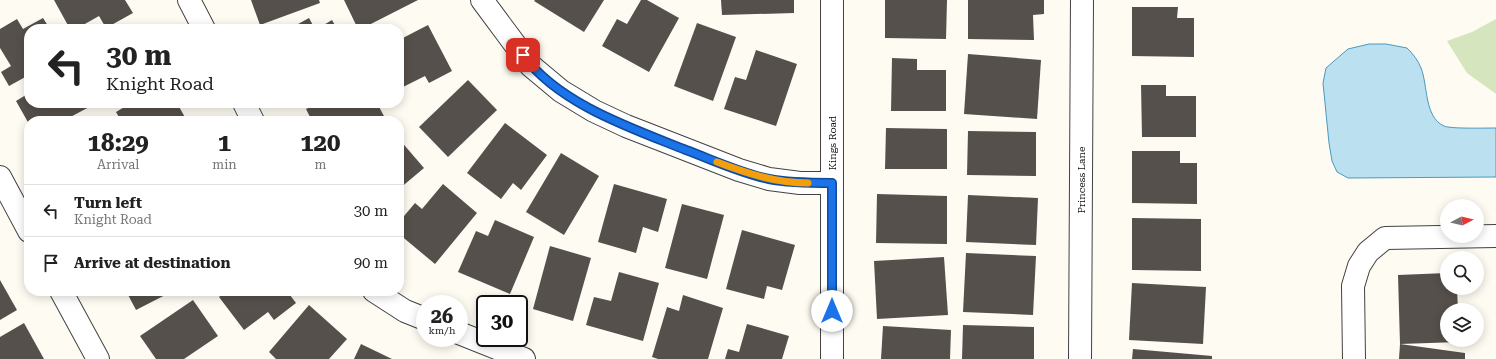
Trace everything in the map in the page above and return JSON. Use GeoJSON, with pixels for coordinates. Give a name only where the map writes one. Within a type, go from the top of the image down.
{"type":"FeatureCollection","features":[{"type":"Feature","properties":{"kind":"street"},"geometry":{"type":"LineString","coordinates":[[189,0],[201,24]]}},
{"type":"Feature","properties":{"kind":"street"},"geometry":{"type":"LineString","coordinates":[[482,0],[531,66],[561,91],[594,112],[739,170],[769,179],[800,183],[832,183]]}},
{"type":"Feature","properties":{"kind":"street","name":"Kings Road"},"geometry":{"type":"LineString","coordinates":[[832,0],[832,359]]}},
{"type":"Feature","properties":{"kind":"street","name":"Princess Lane"},"geometry":{"type":"LineString","coordinates":[[1080,359],[1082,0]]}},
{"type":"Feature","properties":{"kind":"street"},"geometry":{"type":"LineString","coordinates":[[0,177],[24,222]]}},
{"type":"Feature","properties":{"kind":"street"},"geometry":{"type":"LineString","coordinates":[[1354,359],[1353,286],[1359,266],[1368,252],[1385,238],[1496,236]]}},
{"type":"Feature","properties":{"kind":"street"},"geometry":{"type":"LineString","coordinates":[[64,296],[98,359]]}},
{"type":"Feature","properties":{"kind":"street"},"geometry":{"type":"LineString","coordinates":[[382,296],[405,311],[416,315]]}},
{"type":"Feature","properties":{"kind":"street"},"geometry":{"type":"LineString","coordinates":[[468,337],[524,359]]}},
{"type":"Feature","properties":{"kind":"green space"},"geometry":{"type":"Polygon","coordinates":[[[1496,19],[1496,94],[1467,73],[1447,41],[1472,32],[1496,19]]]}},
{"type":"Feature","properties":{"kind":"water"},"geometry":{"type":"Polygon","coordinates":[[[1369,44],[1386,44],[1407,48],[1417,60],[1421,68],[1433,116],[1444,126],[1460,128],[1496,128],[1496,177],[1348,178],[1337,172],[1332,161],[1329,143],[1323,83],[1326,68],[1348,49],[1369,44]]]}},
{"type":"Feature","properties":{"kind":"building"},"geometry":{"type":"Polygon","coordinates":[[[54,0],[125,0],[133,13],[113,24],[104,24],[99,16],[85,24],[67,24],[54,0]]]}},
{"type":"Feature","properties":{"kind":"building"},"geometry":{"type":"Polygon","coordinates":[[[251,0],[319,0],[320,3],[260,24],[251,0]]]}},
{"type":"Feature","properties":{"kind":"building"},"geometry":{"type":"Polygon","coordinates":[[[344,0],[418,0],[371,24],[356,24],[344,0]]]}},
{"type":"Feature","properties":{"kind":"building"},"geometry":{"type":"Polygon","coordinates":[[[604,0],[584,32],[534,1],[604,0]]]}},
{"type":"Feature","properties":{"kind":"building"},"geometry":{"type":"Polygon","coordinates":[[[641,0],[647,0],[679,18],[649,72],[602,46],[617,19],[627,24],[641,0]]]}},
{"type":"Feature","properties":{"kind":"building"},"geometry":{"type":"Polygon","coordinates":[[[721,0],[794,0],[794,13],[722,15],[721,0]]]}},
{"type":"Feature","properties":{"kind":"building"},"geometry":{"type":"Polygon","coordinates":[[[885,0],[947,0],[946,39],[885,38],[885,0]]]}},
{"type":"Feature","properties":{"kind":"building"},"geometry":{"type":"Polygon","coordinates":[[[968,0],[1044,0],[1044,14],[1033,15],[1034,40],[968,39],[968,0]]]}},
{"type":"Feature","properties":{"kind":"building"},"geometry":{"type":"Polygon","coordinates":[[[1132,7],[1178,7],[1177,18],[1194,18],[1194,57],[1132,56],[1132,7]]]}},
{"type":"Feature","properties":{"kind":"building"},"geometry":{"type":"Polygon","coordinates":[[[43,18],[47,24],[32,24],[43,18]]]}},
{"type":"Feature","properties":{"kind":"building"},"geometry":{"type":"Polygon","coordinates":[[[309,18],[312,24],[298,24],[309,18]]]}},
{"type":"Feature","properties":{"kind":"building"},"geometry":{"type":"Polygon","coordinates":[[[17,19],[23,29],[24,78],[9,86],[1,72],[11,66],[0,48],[0,29],[17,19]]]}},
{"type":"Feature","properties":{"kind":"building"},"geometry":{"type":"Polygon","coordinates":[[[332,20],[334,24],[325,24],[332,20]]]}},
{"type":"Feature","properties":{"kind":"building"},"geometry":{"type":"Polygon","coordinates":[[[697,23],[736,37],[713,101],[674,86],[697,23]]]}},
{"type":"Feature","properties":{"kind":"building"},"geometry":{"type":"Polygon","coordinates":[[[428,25],[452,71],[429,83],[425,76],[404,86],[404,37],[428,25]]]}},
{"type":"Feature","properties":{"kind":"building"},"geometry":{"type":"Polygon","coordinates":[[[756,50],[797,64],[776,126],[724,109],[735,77],[746,80],[756,50]]]}},
{"type":"Feature","properties":{"kind":"building"},"geometry":{"type":"Polygon","coordinates":[[[968,54],[1041,60],[1037,119],[964,114],[968,54]]]}},
{"type":"Feature","properties":{"kind":"building"},"geometry":{"type":"Polygon","coordinates":[[[892,58],[917,59],[917,70],[946,70],[946,111],[891,111],[892,58]]]}},
{"type":"Feature","properties":{"kind":"building"},"geometry":{"type":"Polygon","coordinates":[[[468,80],[497,110],[448,157],[419,127],[468,80]]]}},
{"type":"Feature","properties":{"kind":"building"},"geometry":{"type":"Polygon","coordinates":[[[1141,85],[1166,85],[1166,96],[1196,96],[1196,137],[1142,137],[1141,85]]]}},
{"type":"Feature","properties":{"kind":"building"},"geometry":{"type":"Polygon","coordinates":[[[24,96],[24,108],[87,108],[72,116],[24,116],[16,101],[24,96]]]}},
{"type":"Feature","properties":{"kind":"building"},"geometry":{"type":"Polygon","coordinates":[[[123,108],[180,108],[184,116],[118,116],[116,112],[123,108]]]}},
{"type":"Feature","properties":{"kind":"building"},"geometry":{"type":"Polygon","coordinates":[[[380,108],[384,116],[310,116],[306,109],[380,108]]]}},
{"type":"Feature","properties":{"kind":"building"},"geometry":{"type":"Polygon","coordinates":[[[505,123],[547,155],[521,190],[513,183],[501,199],[467,173],[505,123]]]}},
{"type":"Feature","properties":{"kind":"building"},"geometry":{"type":"Polygon","coordinates":[[[886,128],[947,129],[947,169],[885,169],[886,128]]]}},
{"type":"Feature","properties":{"kind":"building"},"geometry":{"type":"Polygon","coordinates":[[[968,131],[1036,132],[1036,176],[967,175],[968,131]]]}},
{"type":"Feature","properties":{"kind":"building"},"geometry":{"type":"Polygon","coordinates":[[[404,145],[424,168],[404,185],[404,145]]]}},
{"type":"Feature","properties":{"kind":"building"},"geometry":{"type":"Polygon","coordinates":[[[1132,151],[1180,151],[1180,163],[1197,163],[1197,204],[1132,203],[1132,151]]]}},
{"type":"Feature","properties":{"kind":"building"},"geometry":{"type":"Polygon","coordinates":[[[561,153],[599,176],[564,235],[526,212],[561,153]]]}},
{"type":"Feature","properties":{"kind":"building"},"geometry":{"type":"Polygon","coordinates":[[[443,184],[477,213],[435,264],[404,238],[404,216],[415,203],[422,209],[443,184]]]}},
{"type":"Feature","properties":{"kind":"building"},"geometry":{"type":"Polygon","coordinates":[[[614,184],[667,199],[658,232],[643,227],[636,253],[598,242],[614,184]]]}},
{"type":"Feature","properties":{"kind":"building"},"geometry":{"type":"Polygon","coordinates":[[[877,194],[947,196],[947,244],[876,243],[877,194]]]}},
{"type":"Feature","properties":{"kind":"building"},"geometry":{"type":"Polygon","coordinates":[[[968,195],[1038,198],[1036,245],[966,242],[968,195]]]}},
{"type":"Feature","properties":{"kind":"building"},"geometry":{"type":"Polygon","coordinates":[[[682,204],[724,215],[707,279],[665,268],[682,204]]]}},
{"type":"Feature","properties":{"kind":"building"},"geometry":{"type":"Polygon","coordinates":[[[1132,218],[1201,219],[1201,271],[1132,270],[1132,218]]]}},
{"type":"Feature","properties":{"kind":"building"},"geometry":{"type":"Polygon","coordinates":[[[495,220],[534,237],[510,294],[458,272],[476,231],[488,236],[495,220]]]}},
{"type":"Feature","properties":{"kind":"building"},"geometry":{"type":"Polygon","coordinates":[[[742,230],[795,245],[782,290],[767,286],[764,299],[726,289],[742,230]]]}},
{"type":"Feature","properties":{"kind":"building"},"geometry":{"type":"Polygon","coordinates":[[[550,246],[591,258],[573,321],[533,309],[550,246]]]}},
{"type":"Feature","properties":{"kind":"building"},"geometry":{"type":"Polygon","coordinates":[[[966,253],[1036,256],[1033,315],[963,312],[966,253]]]}},
{"type":"Feature","properties":{"kind":"building"},"geometry":{"type":"Polygon","coordinates":[[[944,257],[948,315],[877,319],[874,261],[944,257]]]}},
{"type":"Feature","properties":{"kind":"building"},"geometry":{"type":"Polygon","coordinates":[[[619,272],[659,283],[643,341],[586,325],[594,297],[611,301],[619,272]]]}},
{"type":"Feature","properties":{"kind":"building"},"geometry":{"type":"Polygon","coordinates":[[[1440,273],[1440,295],[1457,295],[1458,303],[1440,303],[1440,343],[1400,344],[1398,275],[1440,273]]]}},
{"type":"Feature","properties":{"kind":"building"},"geometry":{"type":"Polygon","coordinates":[[[0,280],[17,310],[0,320],[0,280]]]}},
{"type":"Feature","properties":{"kind":"building"},"geometry":{"type":"Polygon","coordinates":[[[1132,283],[1206,287],[1203,344],[1129,340],[1132,283]]]}},
{"type":"Feature","properties":{"kind":"building"},"geometry":{"type":"Polygon","coordinates":[[[683,295],[723,308],[708,359],[658,359],[652,357],[667,307],[679,311],[683,295]]]}},
{"type":"Feature","properties":{"kind":"building"},"geometry":{"type":"Polygon","coordinates":[[[129,296],[163,296],[136,310],[129,296]]]}},
{"type":"Feature","properties":{"kind":"building"},"geometry":{"type":"Polygon","coordinates":[[[291,296],[296,303],[274,320],[268,312],[244,330],[219,297],[291,296]]]}},
{"type":"Feature","properties":{"kind":"building"},"geometry":{"type":"Polygon","coordinates":[[[193,300],[218,336],[184,359],[156,359],[140,336],[193,300]]]}},
{"type":"Feature","properties":{"kind":"building"},"geometry":{"type":"Polygon","coordinates":[[[309,305],[347,339],[329,359],[276,359],[269,352],[309,305]]]}},
{"type":"Feature","properties":{"kind":"building"},"geometry":{"type":"Polygon","coordinates":[[[24,323],[44,359],[0,359],[0,337],[24,323]]]}},
{"type":"Feature","properties":{"kind":"building"},"geometry":{"type":"Polygon","coordinates":[[[747,324],[789,336],[782,359],[725,359],[728,349],[739,352],[747,324]]]}},
{"type":"Feature","properties":{"kind":"building"},"geometry":{"type":"Polygon","coordinates":[[[963,325],[1034,327],[1034,359],[962,359],[963,325]]]}},
{"type":"Feature","properties":{"kind":"building"},"geometry":{"type":"Polygon","coordinates":[[[883,326],[951,330],[950,359],[881,359],[883,326]]]}},
{"type":"Feature","properties":{"kind":"building"},"geometry":{"type":"Polygon","coordinates":[[[361,344],[392,359],[354,359],[361,344]]]}},
{"type":"Feature","properties":{"kind":"building"},"geometry":{"type":"Polygon","coordinates":[[[1400,344],[1465,353],[1465,359],[1399,359],[1400,344]]]}},
{"type":"Feature","properties":{"kind":"building"},"geometry":{"type":"Polygon","coordinates":[[[1133,349],[1212,356],[1212,359],[1132,359],[1133,349]]]}},
{"type":"Feature","properties":{"kind":"slow traffic"},"geometry":{"type":"LineString","coordinates":[[717,162],[769,179],[808,183]]}},
{"type":"Feature","properties":{"kind":"route"},"geometry":{"type":"LineString","coordinates":[[523,55],[531,66],[561,91],[594,112],[626,126],[739,170],[769,179],[800,183],[832,183],[832,311]]}}]}
